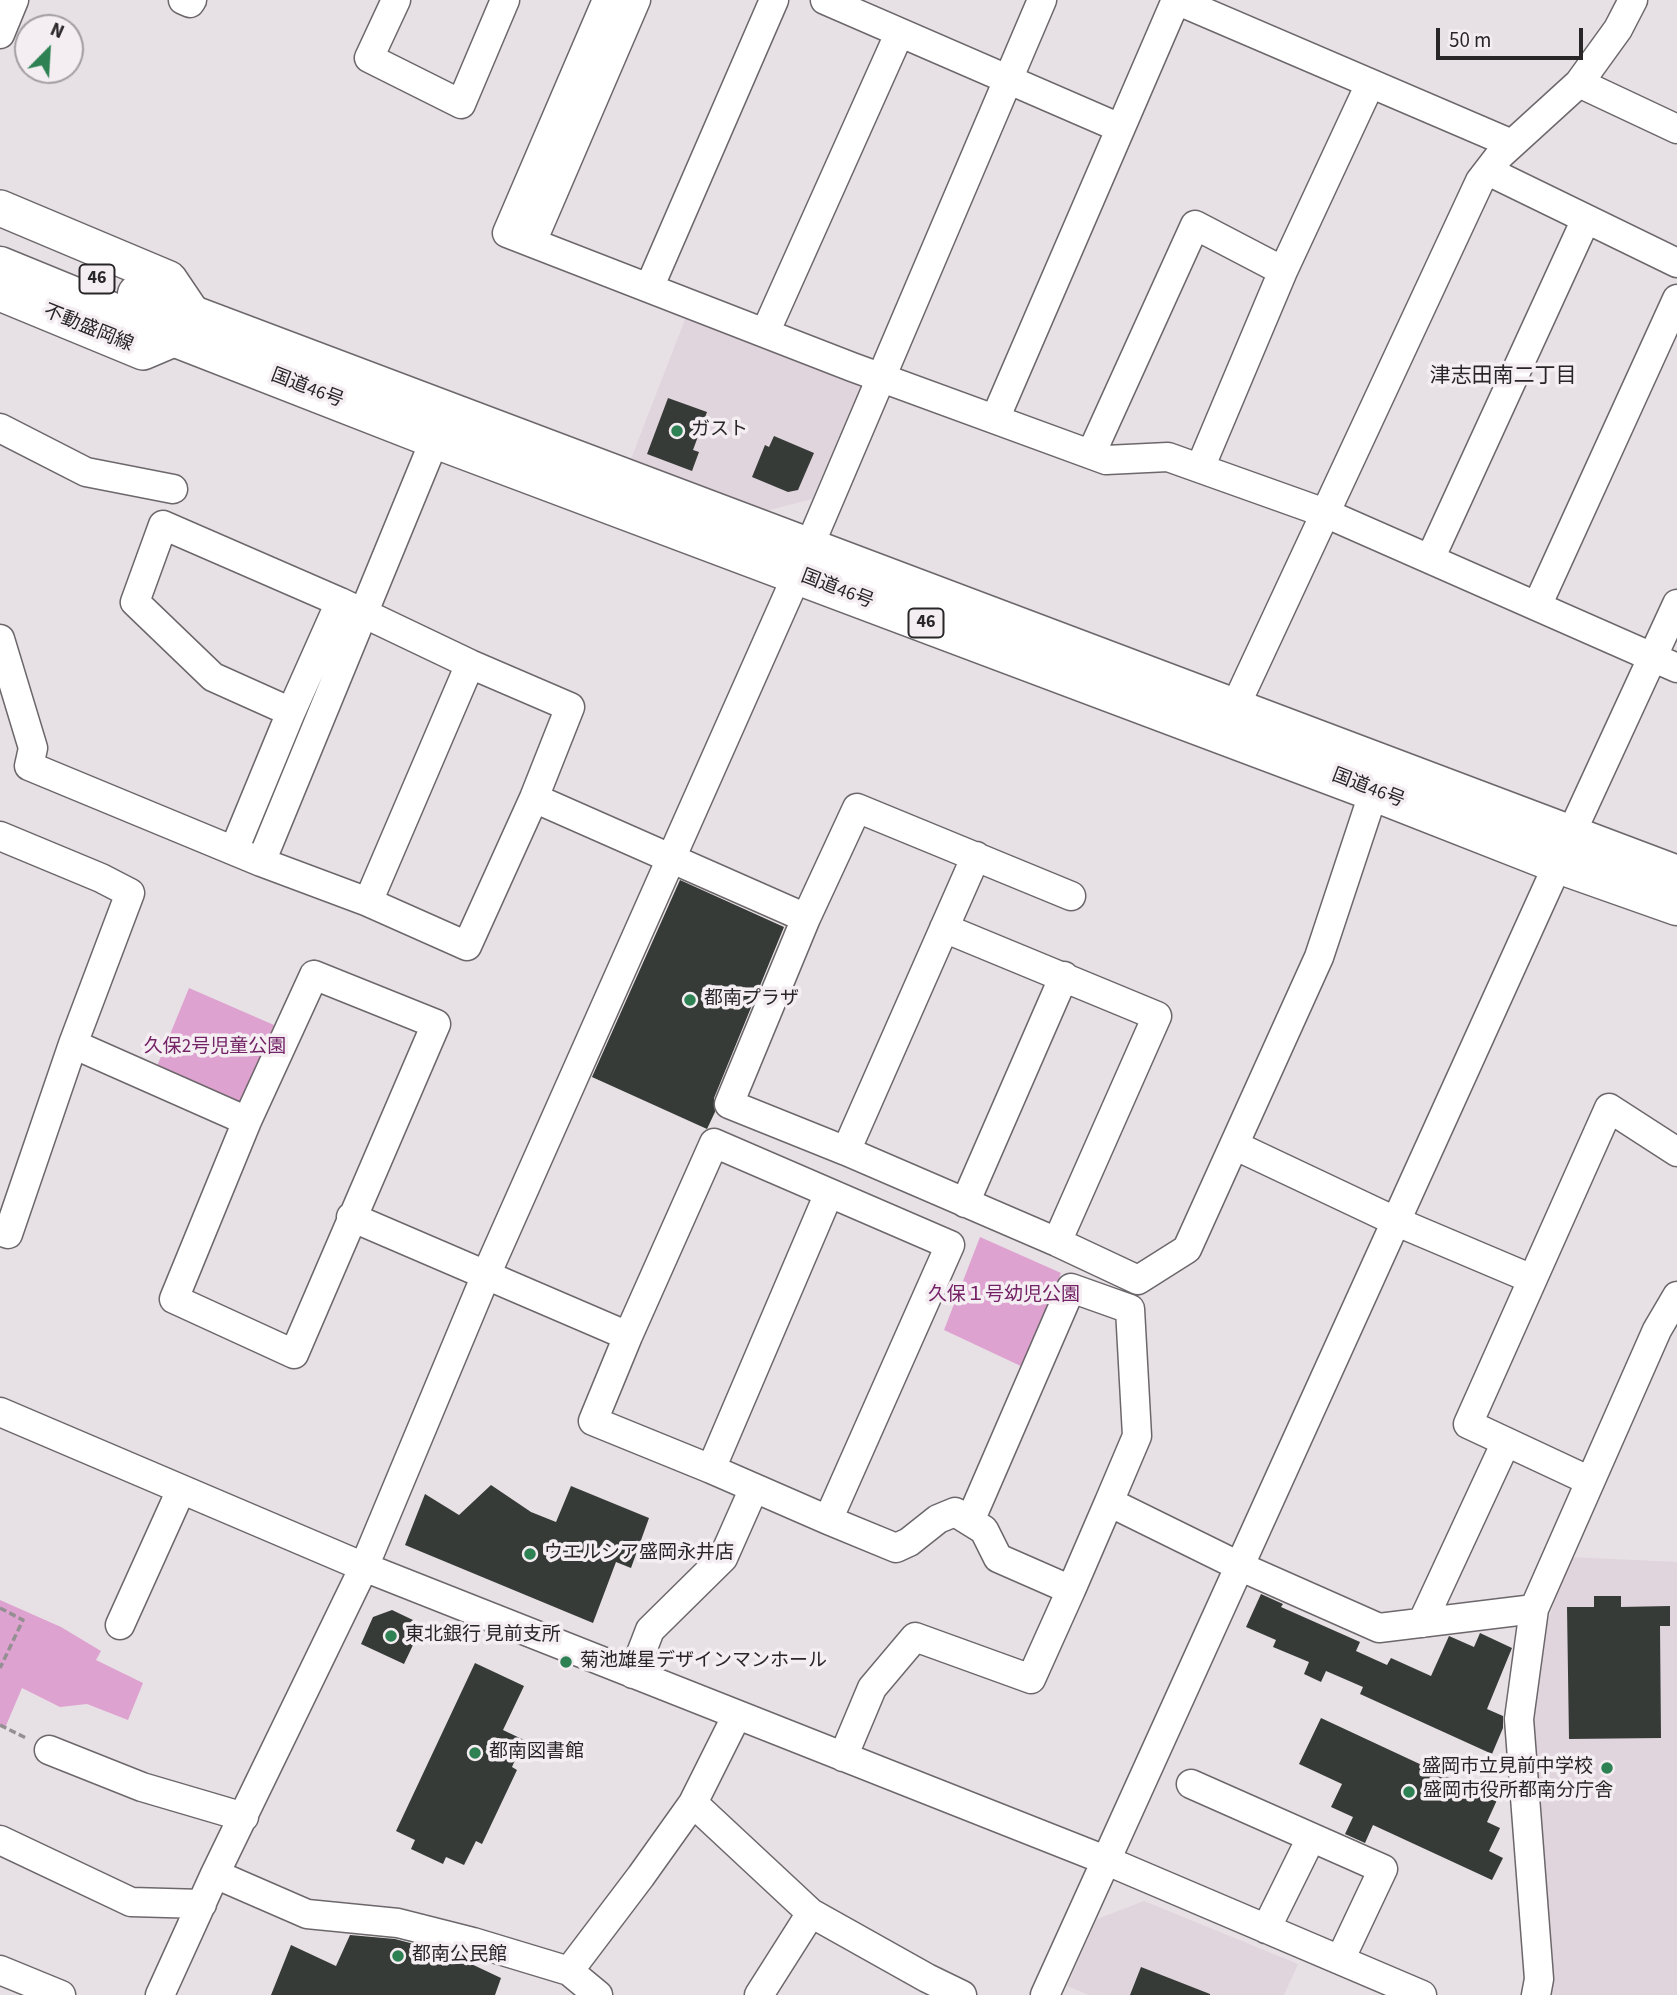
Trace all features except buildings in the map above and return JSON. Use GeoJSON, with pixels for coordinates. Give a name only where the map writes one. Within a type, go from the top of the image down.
{"type":"FeatureCollection","features":[{"type":"Feature","properties":{"kind":"highway","name":"国道46号"},"geometry":{"type":"LineString","coordinates":[[0,240],[185,327],[435,439],[803,561],[1234,709],[1378,778]]}},
{"type":"Feature","properties":{"kind":"highway","name":"国道46号"},"geometry":{"type":"LineString","coordinates":[[0,266],[185,327],[1378,778],[1564,850],[1677,906]]}},
{"type":"Feature","properties":{"kind":"highway","name":"国道46号"},"geometry":{"type":"LineString","coordinates":[[1564,850],[1677,875]]}},
{"type":"Feature","properties":{"kind":"main road"},"geometry":{"type":"LineString","coordinates":[[0,208],[169,279],[185,327]]}},
{"type":"Feature","properties":{"kind":"main road","name":"不動盛岡線"},"geometry":{"type":"LineString","coordinates":[[0,293],[143,352],[185,327]]}},
{"type":"Feature","properties":{"kind":"street"},"geometry":{"type":"LineString","coordinates":[[0,34],[14,0]]}},
{"type":"Feature","properties":{"kind":"street"},"geometry":{"type":"LineString","coordinates":[[183,0],[190,3],[191,0]]}},
{"type":"Feature","properties":{"kind":"street"},"geometry":{"type":"LineString","coordinates":[[396,0],[369,58],[461,104],[505,0]]}},
{"type":"Feature","properties":{"kind":"street"},"geometry":{"type":"LineString","coordinates":[[607,0],[507,233],[882,378],[1106,460],[1168,457],[1325,513],[1665,663]]}},
{"type":"Feature","properties":{"kind":"street"},"geometry":{"type":"LineString","coordinates":[[532,242],[636,0]]}},
{"type":"Feature","properties":{"kind":"street"},"geometry":{"type":"LineString","coordinates":[[649,288],[774,0]]}},
{"type":"Feature","properties":{"kind":"street"},"geometry":{"type":"LineString","coordinates":[[160,1995],[215,1874],[364,1567],[486,1275],[803,561],[1042,0]]}},
{"type":"Feature","properties":{"kind":"street"},"geometry":{"type":"LineString","coordinates":[[995,419],[1176,0],[1512,144]]}},
{"type":"Feature","properties":{"kind":"street"},"geometry":{"type":"LineString","coordinates":[[1234,709],[1480,181],[1512,144],[1579,83],[1618,29],[1633,0]]}},
{"type":"Feature","properties":{"kind":"street"},"geometry":{"type":"LineString","coordinates":[[837,3],[899,34],[1121,128]]}},
{"type":"Feature","properties":{"kind":"street"},"geometry":{"type":"LineString","coordinates":[[765,333],[899,34]]}},
{"type":"Feature","properties":{"kind":"street"},"geometry":{"type":"LineString","coordinates":[[1579,83],[1677,129]]}},
{"type":"Feature","properties":{"kind":"street"},"geometry":{"type":"LineString","coordinates":[[1200,468],[1283,271],[1370,84]]}},
{"type":"Feature","properties":{"kind":"street"},"geometry":{"type":"LineString","coordinates":[[1488,171],[1677,263]]}},
{"type":"Feature","properties":{"kind":"street"},"geometry":{"type":"LineString","coordinates":[[1430,559],[1586,219]]}},
{"type":"Feature","properties":{"kind":"street"},"geometry":{"type":"LineString","coordinates":[[1091,454],[1195,225],[1283,271]]}},
{"type":"Feature","properties":{"kind":"street"},"geometry":{"type":"LineString","coordinates":[[1537,607],[1677,299]]}},
{"type":"Feature","properties":{"kind":"street"},"geometry":{"type":"LineString","coordinates":[[0,428],[86,472],[173,489]]}},
{"type":"Feature","properties":{"kind":"street"},"geometry":{"type":"LineString","coordinates":[[234,850],[291,712],[352,607],[435,439]]}},
{"type":"Feature","properties":{"kind":"street"},"geometry":{"type":"LineString","coordinates":[[0,639],[33,748],[29,766],[261,862],[368,902],[467,946],[534,798],[570,707],[470,664],[352,607],[163,525],[135,602],[213,677],[291,712]]}},
{"type":"Feature","properties":{"kind":"street"},"geometry":{"type":"LineString","coordinates":[[1045,1995],[1564,850],[1665,663],[1677,604]]}},
{"type":"Feature","properties":{"kind":"street"},"geometry":{"type":"LineString","coordinates":[[261,862],[352,607]]}},
{"type":"Feature","properties":{"kind":"street"},"geometry":{"type":"LineString","coordinates":[[368,902],[470,664]]}},
{"type":"Feature","properties":{"kind":"street"},"geometry":{"type":"LineString","coordinates":[[1071,896],[857,808],[806,918],[729,1104],[846,1151],[1138,1280],[1186,1249],[1319,957],[1378,778]]}},
{"type":"Feature","properties":{"kind":"street"},"geometry":{"type":"LineString","coordinates":[[534,798],[806,918]]}},
{"type":"Feature","properties":{"kind":"street"},"geometry":{"type":"LineString","coordinates":[[0,836],[130,893],[73,1044],[8,1234],[0,1231]]}},
{"type":"Feature","properties":{"kind":"street"},"geometry":{"type":"LineString","coordinates":[[846,1151],[976,856]]}},
{"type":"Feature","properties":{"kind":"street"},"geometry":{"type":"LineString","coordinates":[[944,928],[1157,1016],[1057,1242]]}},
{"type":"Feature","properties":{"kind":"street"},"geometry":{"type":"LineString","coordinates":[[314,975],[436,1024],[294,1354],[174,1299],[247,1121],[314,975]]}},
{"type":"Feature","properties":{"kind":"street"},"geometry":{"type":"LineString","coordinates":[[965,1203],[1064,976]]}},
{"type":"Feature","properties":{"kind":"street"},"geometry":{"type":"LineString","coordinates":[[73,1044],[247,1121]]}},
{"type":"Feature","properties":{"kind":"street"},"geometry":{"type":"LineString","coordinates":[[1590,1481],[1468,1424],[1609,1108],[1677,1152]]}},
{"type":"Feature","properties":{"kind":"street"},"geometry":{"type":"LineString","coordinates":[[828,1520],[950,1245],[714,1143],[628,1336],[593,1422],[711,1469],[828,1520],[896,1548],[909,1542],[938,1519],[955,1512],[984,1530],[998,1558],[1071,1590]]}},
{"type":"Feature","properties":{"kind":"street"},"geometry":{"type":"LineString","coordinates":[[1234,1144],[1395,1221],[1532,1279]]}},
{"type":"Feature","properties":{"kind":"street"},"geometry":{"type":"LineString","coordinates":[[711,1469],[829,1193]]}},
{"type":"Feature","properties":{"kind":"street"},"geometry":{"type":"LineString","coordinates":[[351,1217],[628,1336]]}},
{"type":"Feature","properties":{"kind":"street"},"geometry":{"type":"LineString","coordinates":[[843,1757],[872,1688],[915,1637],[1031,1679],[1137,1436],[1130,1309],[1071,1288],[970,1521]]}},
{"type":"Feature","properties":{"kind":"street"},"geometry":{"type":"LineString","coordinates":[[1536,1995],[1539,1979],[1519,1719],[1534,1609],[1657,1330],[1677,1296]]}},
{"type":"Feature","properties":{"kind":"street"},"geometry":{"type":"LineString","coordinates":[[0,1412],[364,1567],[1105,1860],[1422,1995]]}},
{"type":"Feature","properties":{"kind":"street"},"geometry":{"type":"LineString","coordinates":[[1422,1623],[1506,1442]]}},
{"type":"Feature","properties":{"kind":"street"},"geometry":{"type":"LineString","coordinates":[[633,1674],[650,1630],[723,1558],[754,1488]]}},
{"type":"Feature","properties":{"kind":"street"},"geometry":{"type":"LineString","coordinates":[[120,1625],[181,1490]]}},
{"type":"Feature","properties":{"kind":"street"},"geometry":{"type":"LineString","coordinates":[[1109,1502],[1239,1566],[1379,1628],[1534,1609]]}},
{"type":"Feature","properties":{"kind":"street"},"geometry":{"type":"LineString","coordinates":[[569,1971],[693,1802],[737,1715]]}},
{"type":"Feature","properties":{"kind":"street"},"geometry":{"type":"LineString","coordinates":[[49,1750],[142,1787],[244,1817]]}},
{"type":"Feature","properties":{"kind":"street"},"geometry":{"type":"LineString","coordinates":[[1191,1784],[1383,1869],[1340,1960]]}},
{"type":"Feature","properties":{"kind":"street"},"geometry":{"type":"LineString","coordinates":[[693,1802],[811,1913],[920,1987],[962,1995]]}},
{"type":"Feature","properties":{"kind":"street"},"geometry":{"type":"LineString","coordinates":[[1266,1929],[1311,1838]]}},
{"type":"Feature","properties":{"kind":"street"},"geometry":{"type":"LineString","coordinates":[[0,1840],[131,1902],[202,1904]]}},
{"type":"Feature","properties":{"kind":"street"},"geometry":{"type":"LineString","coordinates":[[215,1874],[307,1914],[398,1923],[569,1971],[598,1995]]}},
{"type":"Feature","properties":{"kind":"street"},"geometry":{"type":"LineString","coordinates":[[759,1995],[811,1913]]}},
{"type":"Feature","properties":{"kind":"street"},"geometry":{"type":"LineString","coordinates":[[0,1970],[61,1995]]}},
{"type":"Feature","properties":{"kind":"path"},"geometry":{"type":"LineString","coordinates":[[0,1608],[23,1620],[0,1668]]}},
{"type":"Feature","properties":{"kind":"path"},"geometry":{"type":"LineString","coordinates":[[0,1726],[49,1750]]}},
{"type":"Feature","properties":{"kind":"shaded area"},"geometry":{"type":"Polygon","coordinates":[[[691,304],[867,372],[812,499],[766,511],[631,459],[691,304]]]}},
{"type":"Feature","properties":{"kind":"shaded area","name":"盛岡市立見前中学校"},"geometry":{"type":"Polygon","coordinates":[[[1569,1557],[1677,1562],[1677,1995],[1548,1995],[1543,1842],[1529,1694],[1542,1639],[1569,1557]]]}},
{"type":"Feature","properties":{"kind":"shaded area"},"geometry":{"type":"Polygon","coordinates":[[[1144,1901],[1298,1964],[1284,1995],[1089,1995],[1067,1986],[1097,1919],[1144,1901]]]}},
{"type":"Feature","properties":{"kind":"green space","name":"久保2号児童公園"},"geometry":{"type":"Polygon","coordinates":[[[189,988],[274,1025],[241,1110],[155,1071],[189,988]]]}},
{"type":"Feature","properties":{"kind":"green space","name":"久保１号幼児公園"},"geometry":{"type":"Polygon","coordinates":[[[980,1237],[1061,1273],[1025,1368],[944,1330],[980,1237]]]}},
{"type":"Feature","properties":{"kind":"green space"},"geometry":{"type":"Polygon","coordinates":[[[0,1600],[61,1627],[101,1651],[96,1660],[143,1683],[128,1720],[87,1704],[60,1707],[22,1688],[5,1728],[0,1725],[0,1600]]]}},
{"type":"Feature","properties":{"kind":"place","name":"ガスト"},"geometry":{"type":"Point","coordinates":[677,431]}},
{"type":"Feature","properties":{"kind":"place","name":"都南プラザ"},"geometry":{"type":"Point","coordinates":[690,1000]}},
{"type":"Feature","properties":{"kind":"place","name":"ウエルシア盛岡永井店"},"geometry":{"type":"Point","coordinates":[530,1554]}},
{"type":"Feature","properties":{"kind":"place","name":"東北銀行 見前支所"},"geometry":{"type":"Point","coordinates":[391,1636]}},
{"type":"Feature","properties":{"kind":"place","name":"菊池雄星デザインマンホール"},"geometry":{"type":"Point","coordinates":[566,1662]}},
{"type":"Feature","properties":{"kind":"place","name":"都南図書館"},"geometry":{"type":"Point","coordinates":[475,1753]}},
{"type":"Feature","properties":{"kind":"place","name":"盛岡市立見前中学校"},"geometry":{"type":"Point","coordinates":[1607,1768]}},
{"type":"Feature","properties":{"kind":"place","name":"盛岡市役所都南分庁舎"},"geometry":{"type":"Point","coordinates":[1409,1792]}},
{"type":"Feature","properties":{"kind":"place","name":"都南公民館"},"geometry":{"type":"Point","coordinates":[398,1956]}},
{"type":"Feature","properties":{"kind":"district","name":"津志田南二丁目"},"geometry":{"type":"Point","coordinates":[1503,377]}}]}
